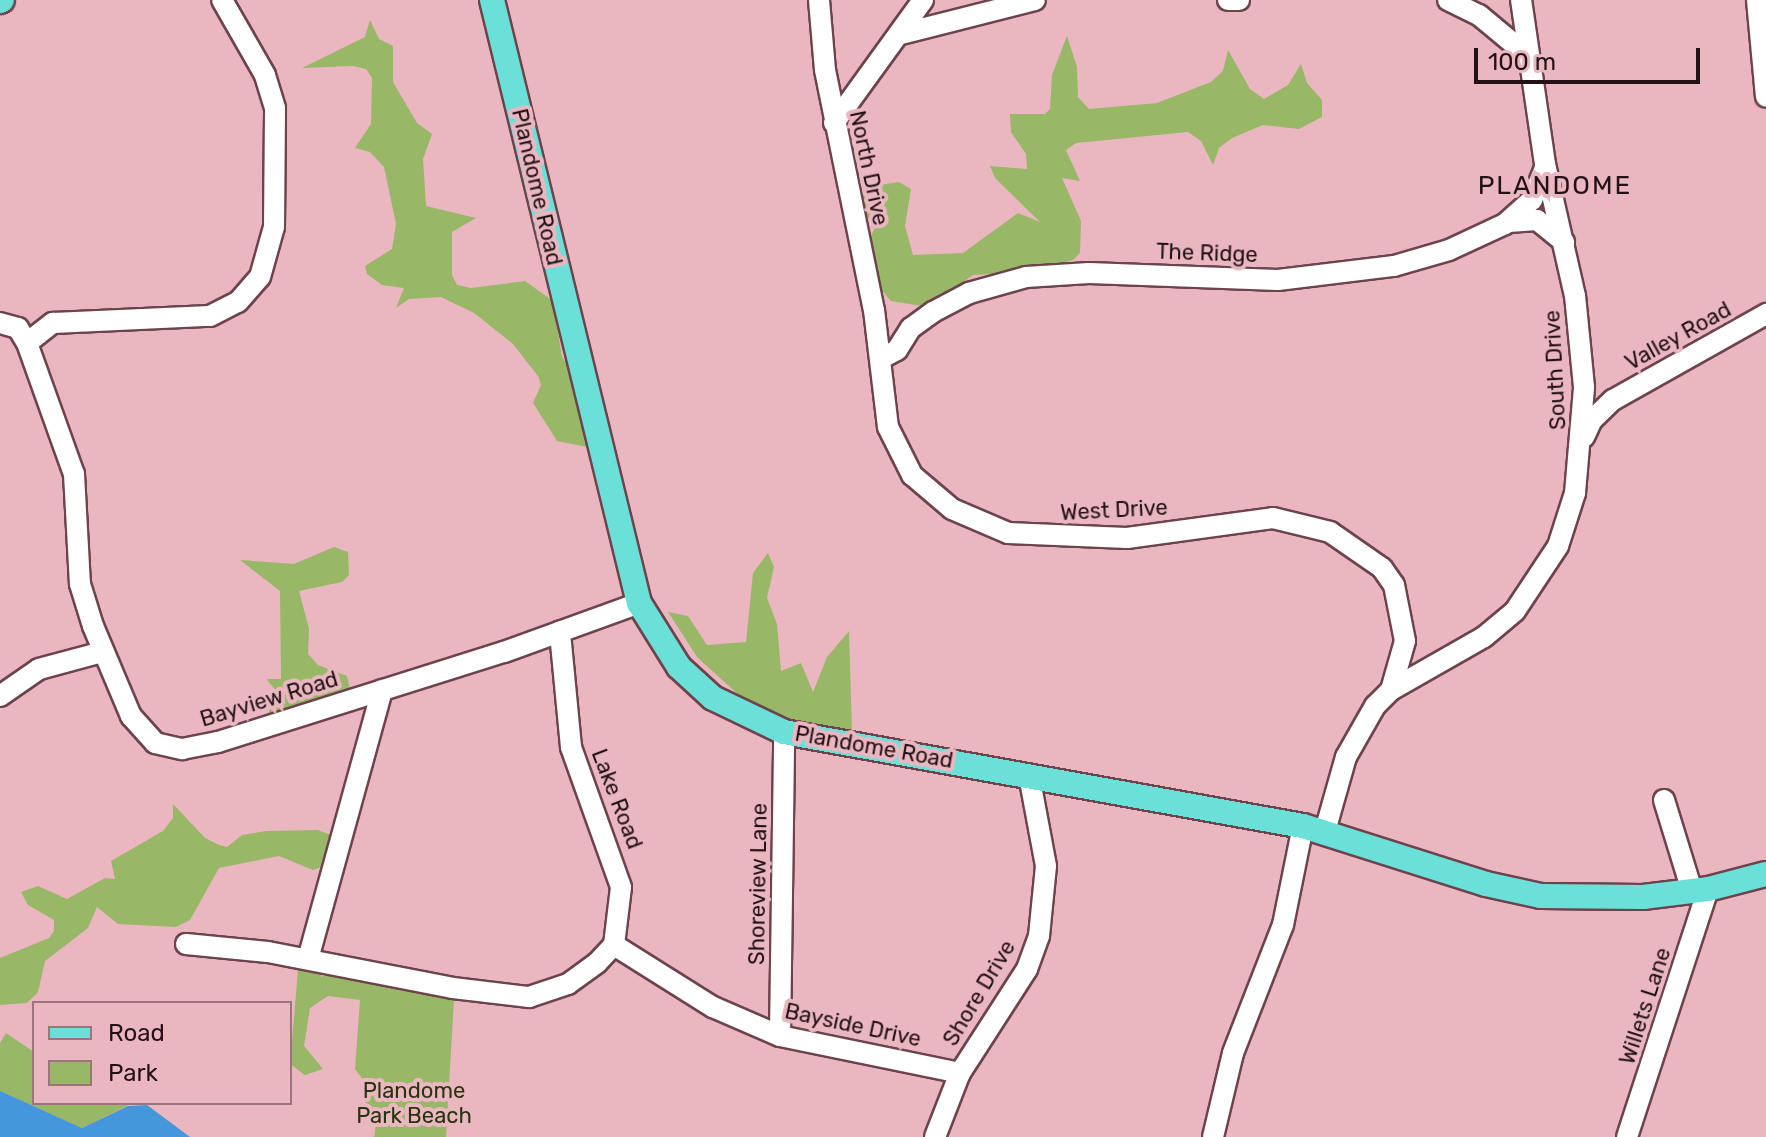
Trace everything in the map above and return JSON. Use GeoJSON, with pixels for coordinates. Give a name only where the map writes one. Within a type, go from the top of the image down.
{"type":"FeatureCollection","features":[{"type":"Feature","properties":{"kind":"main road","name":"Plandome Road"},"geometry":{"type":"LineString","coordinates":[[492,0],[639,603],[665,649],[695,683],[732,710],[784,732],[1314,828],[1486,884],[1541,896],[1601,900],[1700,890],[1766,874]]}},
{"type":"Feature","properties":{"kind":"street"},"geometry":{"type":"LineString","coordinates":[[0,323],[18,328],[27,343],[53,323],[210,316],[238,302],[260,277],[274,227],[275,108],[265,75],[222,0]]}},
{"type":"Feature","properties":{"kind":"street","name":"North Drive"},"geometry":{"type":"LineString","coordinates":[[819,0],[825,70],[834,123],[879,342]]}},
{"type":"Feature","properties":{"kind":"street"},"geometry":{"type":"LineString","coordinates":[[834,123],[923,0]]}},
{"type":"Feature","properties":{"kind":"street"},"geometry":{"type":"LineString","coordinates":[[901,34],[1035,0]]}},
{"type":"Feature","properties":{"kind":"street"},"geometry":{"type":"LineString","coordinates":[[1228,0],[1239,0]]}},
{"type":"Feature","properties":{"kind":"street"},"geometry":{"type":"LineString","coordinates":[[1448,0],[1479,15],[1527,55]]}},
{"type":"Feature","properties":{"kind":"street","name":"South Drive"},"geometry":{"type":"LineString","coordinates":[[1314,828],[1359,729],[1391,690],[1484,637],[1538,583],[1570,512],[1583,441],[1584,387],[1564,243],[1545,164],[1521,0]]}},
{"type":"Feature","properties":{"kind":"street"},"geometry":{"type":"LineString","coordinates":[[1757,0],[1766,97]]}},
{"type":"Feature","properties":{"kind":"street"},"geometry":{"type":"LineString","coordinates":[[825,70],[843,79],[871,70]]}},
{"type":"Feature","properties":{"kind":"street","name":"The Ridge"},"geometry":{"type":"LineString","coordinates":[[879,342],[897,350],[911,328],[969,293],[1026,277],[1089,273],[1278,280],[1362,272],[1449,250],[1505,224],[1532,200],[1545,164]]}},
{"type":"Feature","properties":{"kind":"street","name":"The Ridge"},"geometry":{"type":"LineString","coordinates":[[1505,224],[1537,220],[1564,243]]}},
{"type":"Feature","properties":{"kind":"street","name":"Valley Road"},"geometry":{"type":"LineString","coordinates":[[1583,441],[1592,420],[1613,400],[1766,314]]}},
{"type":"Feature","properties":{"kind":"street"},"geometry":{"type":"LineString","coordinates":[[879,342],[911,328]]}},
{"type":"Feature","properties":{"kind":"street","name":"West Drive"},"geometry":{"type":"LineString","coordinates":[[879,342],[888,427],[898,450],[930,495],[970,520],[1008,533],[1090,539],[1273,518],[1308,525],[1352,543],[1382,568],[1394,585],[1405,641],[1391,690]]}},
{"type":"Feature","properties":{"kind":"street","name":"Bayview Road"},"geometry":{"type":"LineString","coordinates":[[27,343],[74,474],[80,584],[102,652],[140,731],[171,749],[218,742],[560,632],[639,603]]}},
{"type":"Feature","properties":{"kind":"street","name":"Valley Road"},"geometry":{"type":"LineString","coordinates":[[1584,387],[1613,400]]}},
{"type":"Feature","properties":{"kind":"street","name":"Lake Road"},"geometry":{"type":"LineString","coordinates":[[560,632],[571,747],[618,867],[621,910],[614,945]]}},
{"type":"Feature","properties":{"kind":"street"},"geometry":{"type":"LineString","coordinates":[[1405,641],[1418,656],[1436,664]]}},
{"type":"Feature","properties":{"kind":"street"},"geometry":{"type":"LineString","coordinates":[[0,696],[39,669],[102,652]]}},
{"type":"Feature","properties":{"kind":"street"},"geometry":{"type":"LineString","coordinates":[[308,959],[382,690]]}},
{"type":"Feature","properties":{"kind":"street","name":"Shoreview Lane"},"geometry":{"type":"LineString","coordinates":[[780,1036],[784,732]]}},
{"type":"Feature","properties":{"kind":"street","name":"Shore Drive"},"geometry":{"type":"LineString","coordinates":[[935,1137],[960,1073],[1027,969],[1039,936],[1046,866],[1029,775]]}},
{"type":"Feature","properties":{"kind":"street"},"geometry":{"type":"LineString","coordinates":[[1664,800],[1700,890]]}},
{"type":"Feature","properties":{"kind":"street"},"geometry":{"type":"LineString","coordinates":[[1213,1137],[1233,1053],[1283,925],[1314,828]]}},
{"type":"Feature","properties":{"kind":"street","name":"Willets Lane"},"geometry":{"type":"LineString","coordinates":[[1627,1137],[1700,890]]}},
{"type":"Feature","properties":{"kind":"street"},"geometry":{"type":"LineString","coordinates":[[186,944],[308,959],[453,988],[529,997],[568,984],[614,945]]}},
{"type":"Feature","properties":{"kind":"street","name":"Bayside Drive"},"geometry":{"type":"LineString","coordinates":[[614,945],[713,1007],[780,1036],[960,1073]]}},
{"type":"Feature","properties":{"kind":"green space"},"geometry":{"type":"Polygon","coordinates":[[[370,20],[379,39],[393,46],[393,82],[417,123],[432,134],[423,159],[426,206],[476,218],[452,232],[452,275],[457,285],[471,288],[525,281],[553,301],[562,357],[574,374],[587,447],[557,441],[533,403],[541,385],[538,376],[513,344],[474,313],[441,297],[409,299],[396,308],[404,288],[382,285],[367,274],[365,266],[392,249],[396,224],[384,167],[370,152],[355,148],[371,124],[372,78],[366,69],[353,66],[302,68],[365,37],[370,20]]]}},
{"type":"Feature","properties":{"kind":"green space"},"geometry":{"type":"Polygon","coordinates":[[[1067,36],[1077,67],[1078,97],[1089,109],[1157,103],[1211,82],[1223,71],[1228,50],[1250,89],[1264,99],[1288,85],[1301,64],[1307,83],[1322,100],[1322,117],[1299,129],[1263,125],[1232,138],[1219,148],[1213,165],[1201,141],[1188,132],[1076,143],[1066,150],[1080,181],[1062,178],[1081,221],[1080,253],[1073,260],[1026,272],[973,275],[928,307],[891,301],[877,285],[868,244],[877,222],[864,216],[857,195],[872,186],[899,182],[911,189],[905,226],[913,255],[963,253],[1018,213],[1040,222],[995,178],[990,166],[1027,169],[1026,154],[1011,132],[1010,114],[1045,114],[1050,109],[1052,75],[1067,36]]]}},
{"type":"Feature","properties":{"kind":"green space"},"geometry":{"type":"Polygon","coordinates":[[[334,547],[348,552],[349,575],[342,582],[299,591],[309,629],[308,654],[318,665],[347,676],[350,689],[266,716],[278,697],[267,679],[281,679],[280,591],[240,560],[294,564],[334,547]]]}},
{"type":"Feature","properties":{"kind":"green space"},"geometry":{"type":"Polygon","coordinates":[[[768,553],[774,567],[767,598],[777,624],[781,671],[801,663],[813,692],[827,657],[849,631],[852,731],[786,722],[742,698],[697,657],[668,612],[688,616],[707,645],[746,642],[753,573],[768,553]]]}},
{"type":"Feature","properties":{"kind":"green space"},"geometry":{"type":"Polygon","coordinates":[[[173,804],[205,838],[227,847],[242,835],[266,831],[318,830],[331,835],[332,842],[324,866],[313,870],[279,856],[219,868],[190,920],[176,927],[118,924],[97,907],[88,928],[45,961],[38,992],[27,1003],[0,1005],[0,958],[49,938],[54,931],[54,920],[28,905],[21,892],[38,886],[67,899],[105,878],[115,879],[111,861],[163,831],[173,818],[173,804]]]}},
{"type":"Feature","properties":{"kind":"green space","name":"Plandome Park Beach"},"geometry":{"type":"Polygon","coordinates":[[[293,965],[323,970],[321,977],[329,974],[454,999],[446,1137],[374,1137],[376,1124],[367,1119],[370,1111],[365,1103],[373,1093],[355,1069],[360,1000],[328,996],[310,1008],[304,1046],[323,1069],[305,1075],[292,1065],[298,970],[293,965]]]}},
{"type":"Feature","properties":{"kind":"green space"},"geometry":{"type":"Polygon","coordinates":[[[6,1033],[32,1051],[32,1105],[129,1105],[82,1128],[0,1091],[0,1043],[6,1033]]]}},
{"type":"Feature","properties":{"kind":"water"},"geometry":{"type":"Polygon","coordinates":[[[0,1091],[82,1128],[128,1106],[147,1105],[190,1137],[0,1137],[0,1091]]]}},
{"type":"Feature","properties":{"kind":"district","name":"PLANDOME"},"geometry":{"type":"Point","coordinates":[1555,186]}}]}
